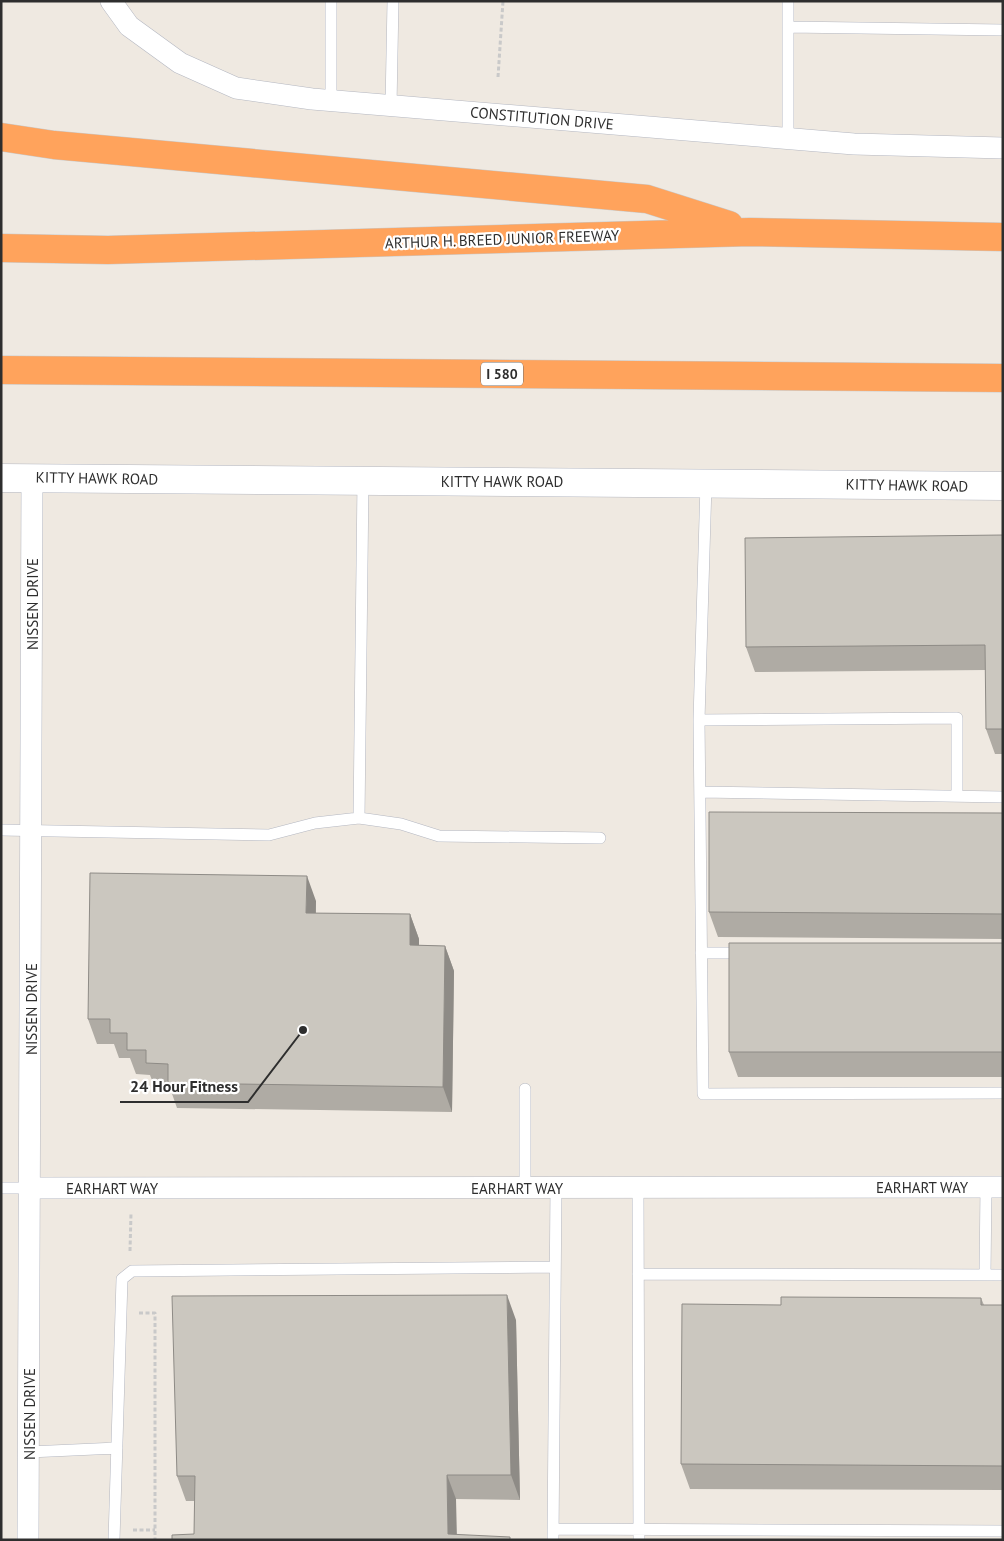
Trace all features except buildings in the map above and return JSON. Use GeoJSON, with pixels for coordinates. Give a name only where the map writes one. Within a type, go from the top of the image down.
{"type":"FeatureCollection","features":[{"type":"Feature","properties":{"kind":"highway"},"geometry":{"type":"LineString","coordinates":[[1,137],[54,145],[647,200],[750,232]]}},
{"type":"Feature","properties":{"kind":"highway","name":"ARTHUR H. BREED JUNIOR FREEWAY"},"geometry":{"type":"LineString","coordinates":[[1,248],[108,250],[750,232],[1003,237]]}},
{"type":"Feature","properties":{"kind":"highway","name":"I 580"},"geometry":{"type":"LineString","coordinates":[[1,370],[1003,378]]}},
{"type":"Feature","properties":{"kind":"street","name":"CONSTITUTION DRIVE"},"geometry":{"type":"LineString","coordinates":[[111,1],[129,26],[188,66],[236,88],[331,101],[864,145],[1003,148]]}},
{"type":"Feature","properties":{"kind":"street","name":"KITTY HAWK ROAD"},"geometry":{"type":"LineString","coordinates":[[1,478],[706,482],[1003,486]]}},
{"type":"Feature","properties":{"kind":"street","name":"NISSEN DRIVE"},"geometry":{"type":"LineString","coordinates":[[28,1540],[32,478]]}},
{"type":"Feature","properties":{"kind":"street","name":"EARHART WAY"},"geometry":{"type":"LineString","coordinates":[[30,1188],[994,1187]]}},
{"type":"Feature","properties":{"kind":"lane"},"geometry":{"type":"LineString","coordinates":[[331,1],[331,101]]}},
{"type":"Feature","properties":{"kind":"lane"},"geometry":{"type":"LineString","coordinates":[[391,106],[393,1]]}},
{"type":"Feature","properties":{"kind":"lane"},"geometry":{"type":"LineString","coordinates":[[788,1],[788,139]]}},
{"type":"Feature","properties":{"kind":"lane"},"geometry":{"type":"LineString","coordinates":[[788,28],[1003,30]]}},
{"type":"Feature","properties":{"kind":"lane"},"geometry":{"type":"LineString","coordinates":[[359,818],[363,481]]}},
{"type":"Feature","properties":{"kind":"lane"},"geometry":{"type":"LineString","coordinates":[[706,482],[699,720],[703,1094],[1003,1093]]}},
{"type":"Feature","properties":{"kind":"lane"},"geometry":{"type":"LineString","coordinates":[[699,720],[957,718],[958,796]]}},
{"type":"Feature","properties":{"kind":"lane"},"geometry":{"type":"LineString","coordinates":[[700,792],[1003,796]]}},
{"type":"Feature","properties":{"kind":"lane"},"geometry":{"type":"LineString","coordinates":[[1,830],[270,835],[315,823],[359,818],[401,824],[439,836],[600,838]]}},
{"type":"Feature","properties":{"kind":"lane"},"geometry":{"type":"LineString","coordinates":[[701,953],[760,953]]}},
{"type":"Feature","properties":{"kind":"lane"},"geometry":{"type":"LineString","coordinates":[[526,1090],[526,1188]]}},
{"type":"Feature","properties":{"kind":"lane"},"geometry":{"type":"LineString","coordinates":[[556,1187],[553,1535],[1003,1531]]}},
{"type":"Feature","properties":{"kind":"lane"},"geometry":{"type":"LineString","coordinates":[[638,1187],[639,1534]]}},
{"type":"Feature","properties":{"kind":"lane"},"geometry":{"type":"LineString","coordinates":[[985,1275],[994,1187]]}},
{"type":"Feature","properties":{"kind":"lane"},"geometry":{"type":"LineString","coordinates":[[1,1188],[30,1188]]}},
{"type":"Feature","properties":{"kind":"lane"},"geometry":{"type":"LineString","coordinates":[[114,1540],[122,1279],[132,1270],[556,1267]]}},
{"type":"Feature","properties":{"kind":"lane"},"geometry":{"type":"LineString","coordinates":[[638,1274],[1003,1275]]}},
{"type":"Feature","properties":{"kind":"lane"},"geometry":{"type":"LineString","coordinates":[[29,1452],[117,1448]]}},
{"type":"Feature","properties":{"kind":"path"},"geometry":{"type":"LineString","coordinates":[[498,77],[503,1]]}},
{"type":"Feature","properties":{"kind":"path"},"geometry":{"type":"LineString","coordinates":[[131,1210],[130,1255],[132,1270]]}},
{"type":"Feature","properties":{"kind":"path"},"geometry":{"type":"LineString","coordinates":[[135,1313],[155,1313],[155,1540]]}},
{"type":"Feature","properties":{"kind":"place","name":"24 Hour Fitness"},"geometry":{"type":"Point","coordinates":[303,1030]}}]}
